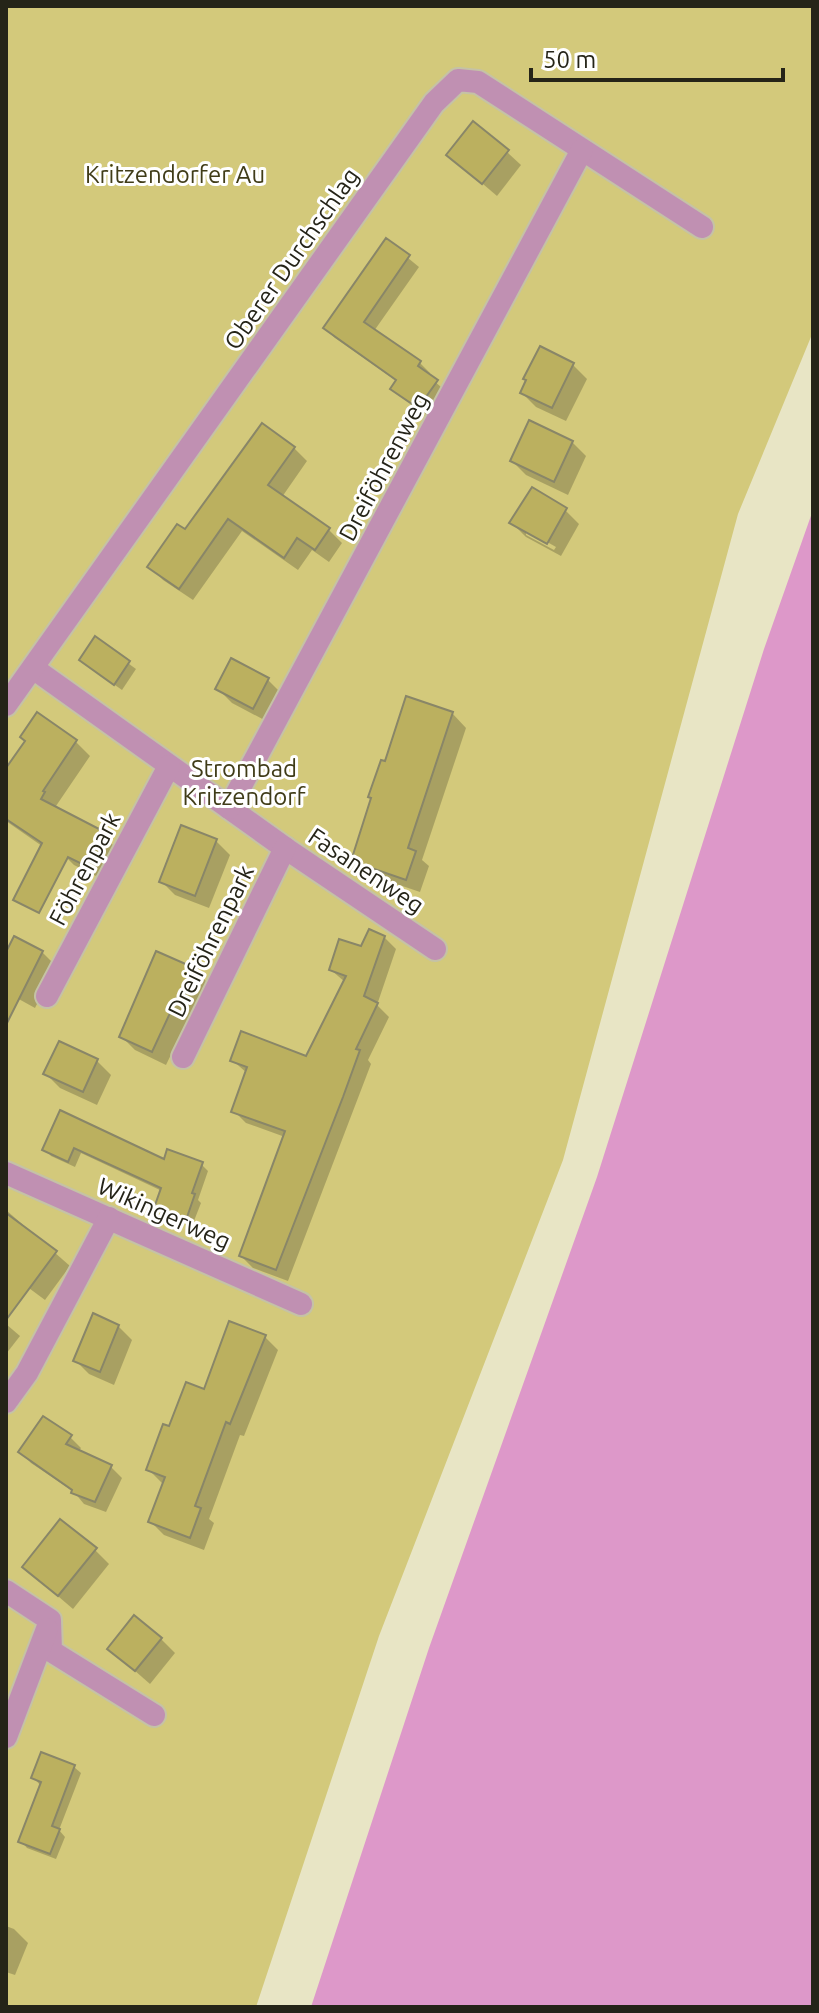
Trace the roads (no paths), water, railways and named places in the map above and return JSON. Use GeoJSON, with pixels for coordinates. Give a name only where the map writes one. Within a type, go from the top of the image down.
{"type":"FeatureCollection","features":[{"type":"Feature","properties":{"kind":"street","name":"Oberer Durchschlag"},"geometry":{"type":"LineString","coordinates":[[6,705],[425,116],[458,80],[478,82],[702,227]]}},
{"type":"Feature","properties":{"kind":"street","name":"Dreiföhrenweg"},"geometry":{"type":"LineString","coordinates":[[229,808],[582,150]]}},
{"type":"Feature","properties":{"kind":"street","name":"Fasanenweg"},"geometry":{"type":"LineString","coordinates":[[33,668],[285,848],[435,949]]}},
{"type":"Feature","properties":{"kind":"street","name":"Föhrenpark"},"geometry":{"type":"LineString","coordinates":[[47,996],[169,766]]}},
{"type":"Feature","properties":{"kind":"street","name":"Dreiföhrenpark"},"geometry":{"type":"LineString","coordinates":[[183,1057],[285,848]]}},
{"type":"Feature","properties":{"kind":"street","name":"Wikingerweg"},"geometry":{"type":"LineString","coordinates":[[6,1173],[301,1304]]}},
{"type":"Feature","properties":{"kind":"street"},"geometry":{"type":"LineString","coordinates":[[6,1402],[27,1373],[109,1218]]}},
{"type":"Feature","properties":{"kind":"street"},"geometry":{"type":"LineString","coordinates":[[6,1591],[50,1620]]}},
{"type":"Feature","properties":{"kind":"street"},"geometry":{"type":"LineString","coordinates":[[50,1620],[51,1651],[154,1715]]}},
{"type":"Feature","properties":{"kind":"street"},"geometry":{"type":"LineString","coordinates":[[6,1737],[50,1620]]}},
{"type":"Feature","properties":{"kind":"park label","name":"Kritzendorfer Au"},"geometry":{"type":"Point","coordinates":[175,175]}},
{"type":"Feature","properties":{"kind":"park label","name":"Strombad Kritzendorf"},"geometry":{"type":"Point","coordinates":[244,783]}}]}
